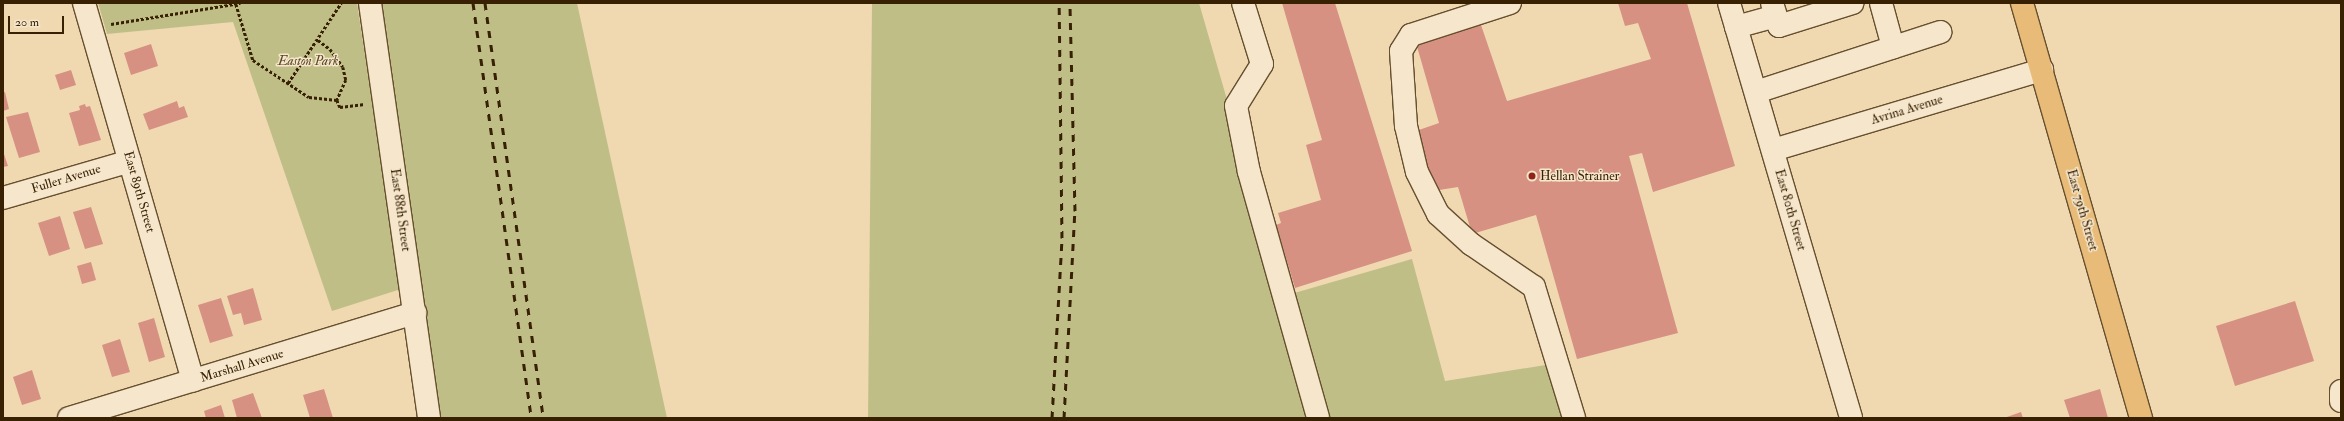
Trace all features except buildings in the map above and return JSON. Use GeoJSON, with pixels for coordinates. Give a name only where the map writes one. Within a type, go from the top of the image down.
{"type":"FeatureCollection","features":[{"type":"Feature","properties":{"kind":"main road","name":"East 79th Street"},"geometry":{"type":"LineString","coordinates":[[2022,3],[2141,418]]}},
{"type":"Feature","properties":{"kind":"street","name":"East 89th Street"},"geometry":{"type":"LineString","coordinates":[[84,3],[193,381]]}},
{"type":"Feature","properties":{"kind":"street","name":"East 88th Street"},"geometry":{"type":"LineString","coordinates":[[370,3],[429,418]]}},
{"type":"Feature","properties":{"kind":"street"},"geometry":{"type":"LineString","coordinates":[[1243,3],[1262,64],[1236,106],[1249,172],[1290,323],[1318,418]]}},
{"type":"Feature","properties":{"kind":"street"},"geometry":{"type":"LineString","coordinates":[[1510,3],[1411,35],[1401,51],[1406,126],[1417,172],[1438,214],[1470,244],[1534,287],[1574,418]]}},
{"type":"Feature","properties":{"kind":"street","name":"East 80th Street"},"geometry":{"type":"LineString","coordinates":[[1729,3],[1850,418]]}},
{"type":"Feature","properties":{"kind":"street"},"geometry":{"type":"LineString","coordinates":[[1736,27],[1774,9],[1779,26],[1853,3]]}},
{"type":"Feature","properties":{"kind":"street"},"geometry":{"type":"LineString","coordinates":[[1881,3],[1894,47]]}},
{"type":"Feature","properties":{"kind":"street"},"geometry":{"type":"LineString","coordinates":[[1756,92],[1942,32]]}},
{"type":"Feature","properties":{"kind":"street","name":"Avrina Avenue"},"geometry":{"type":"LineString","coordinates":[[1773,150],[2042,70]]}},
{"type":"Feature","properties":{"kind":"street","name":"Fuller Avenue"},"geometry":{"type":"LineString","coordinates":[[3,198],[130,161]]}},
{"type":"Feature","properties":{"kind":"street","name":"Marshall Avenue"},"geometry":{"type":"LineString","coordinates":[[69,418],[415,313]]}},
{"type":"Feature","properties":{"kind":"street"},"geometry":{"type":"LineString","coordinates":[[2341,391],[2341,401]]}},
{"type":"Feature","properties":{"kind":"path"},"geometry":{"type":"LineString","coordinates":[[105,25],[240,3]]}},
{"type":"Feature","properties":{"kind":"path"},"geometry":{"type":"LineString","coordinates":[[288,83],[318,40],[341,3]]}},
{"type":"Feature","properties":{"kind":"path"},"geometry":{"type":"LineString","coordinates":[[236,4],[253,60],[309,96],[337,100]]}},
{"type":"Feature","properties":{"kind":"path"},"geometry":{"type":"LineString","coordinates":[[318,40],[330,49],[343,67],[346,80],[337,100],[340,107],[372,103]]}},
{"type":"Feature","properties":{"kind":"green space","name":"Easton Park"},"geometry":{"type":"Polygon","coordinates":[[[98,3],[357,3],[401,289],[332,311],[233,22],[107,34],[98,3]]]}},
{"type":"Feature","properties":{"kind":"green space"},"geometry":{"type":"Polygon","coordinates":[[[370,3],[577,3],[667,418],[429,418],[370,3]]]}},
{"type":"Feature","properties":{"kind":"green space"},"geometry":{"type":"Polygon","coordinates":[[[872,3],[1199,3],[1284,296],[1412,259],[1445,381],[1558,363],[1574,418],[868,418],[872,3]]]}},
{"type":"Feature","properties":{"kind":"railway"},"geometry":{"type":"LineString","coordinates":[[473,3],[531,418]]}},
{"type":"Feature","properties":{"kind":"railway"},"geometry":{"type":"LineString","coordinates":[[485,3],[543,418]]}},
{"type":"Feature","properties":{"kind":"railway"},"geometry":{"type":"LineString","coordinates":[[1052,418],[1062,238],[1059,3]]}},
{"type":"Feature","properties":{"kind":"railway"},"geometry":{"type":"LineString","coordinates":[[1064,418],[1075,211],[1070,3]]}},
{"type":"Feature","properties":{"kind":"place","name":"Hellan Strainer"},"geometry":{"type":"Point","coordinates":[1532,176]}}]}
